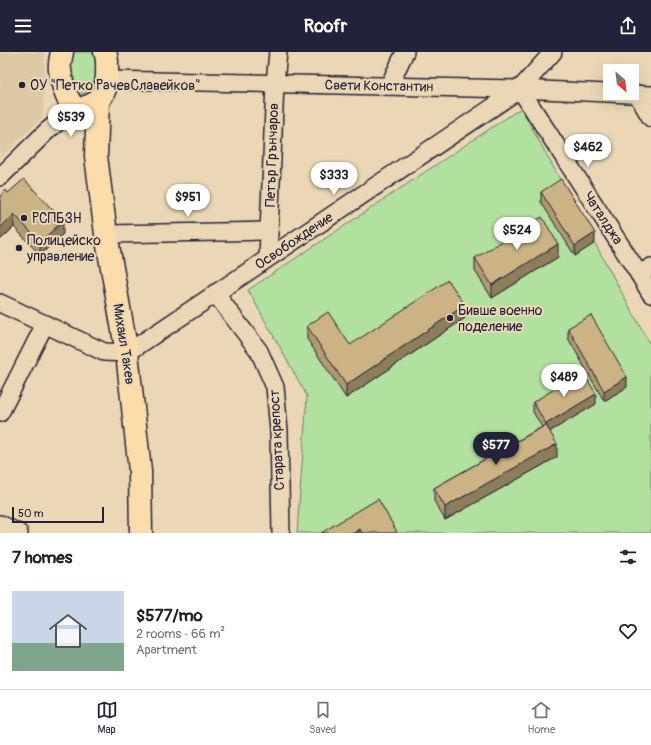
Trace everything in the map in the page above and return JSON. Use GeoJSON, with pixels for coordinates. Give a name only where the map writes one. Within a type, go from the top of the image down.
{"type":"FeatureCollection","features":[{"type":"Feature","properties":{"kind":"main road"},"geometry":{"type":"LineString","coordinates":[[62,52],[60,70],[68,99],[84,106],[105,93],[107,80],[107,53]]}},
{"type":"Feature","properties":{"kind":"main road","name":"Михаил Такев"},"geometry":{"type":"LineString","coordinates":[[84,106],[96,156],[106,234],[127,353],[140,471],[141,533]]}},
{"type":"Feature","properties":{"kind":"street","name":"Петър Грънчаров"},"geometry":{"type":"LineString","coordinates":[[268,258],[275,83],[278,52]]}},
{"type":"Feature","properties":{"kind":"street"},"geometry":{"type":"LineString","coordinates":[[389,86],[405,52]]}},
{"type":"Feature","properties":{"kind":"street","name":"Освобождение"},"geometry":{"type":"LineString","coordinates":[[127,353],[520,89],[553,52]]}},
{"type":"Feature","properties":{"kind":"street","name":"Свети Константин"},"geometry":{"type":"LineString","coordinates":[[107,80],[520,89],[644,94]]}},
{"type":"Feature","properties":{"kind":"street"},"geometry":{"type":"LineString","coordinates":[[47,131],[58,106],[63,85]]}},
{"type":"Feature","properties":{"kind":"street","name":"Чаталджа"},"geometry":{"type":"LineString","coordinates":[[520,89],[645,270],[651,294]]}},
{"type":"Feature","properties":{"kind":"street"},"geometry":{"type":"LineString","coordinates":[[644,94],[651,118]]}},
{"type":"Feature","properties":{"kind":"street"},"geometry":{"type":"LineString","coordinates":[[0,177],[47,131],[84,106]]}},
{"type":"Feature","properties":{"kind":"street"},"geometry":{"type":"LineString","coordinates":[[106,234],[269,230]]}},
{"type":"Feature","properties":{"kind":"street","name":"Старата крепост"},"geometry":{"type":"LineString","coordinates":[[216,293],[260,351],[275,387],[279,431],[281,533]]}},
{"type":"Feature","properties":{"kind":"street"},"geometry":{"type":"LineString","coordinates":[[0,303],[104,352],[127,353]]}},
{"type":"Feature","properties":{"kind":"street"},"geometry":{"type":"LineString","coordinates":[[0,413],[45,324]]}},
{"type":"Feature","properties":{"kind":"street"},"geometry":{"type":"LineString","coordinates":[[0,524],[19,533]]}},
{"type":"Feature","properties":{"kind":"shaded area","name":"ОУ \"Петко РачевСлавейков\""},"geometry":{"type":"Polygon","coordinates":[[[0,52],[45,52],[43,117],[0,158],[0,52]]]}},
{"type":"Feature","properties":{"kind":"green space"},"geometry":{"type":"Polygon","coordinates":[[[68,52],[98,52],[99,64],[97,74],[86,93],[77,95],[71,89],[68,52]]]}},
{"type":"Feature","properties":{"kind":"green space","name":"Бивше военно поделение"},"geometry":{"type":"Polygon","coordinates":[[[521,108],[651,346],[651,533],[297,533],[307,396],[248,290],[521,108]]]}},
{"type":"Feature","properties":{"kind":"building","name":"РСПБЗН"},"geometry":{"type":"Polygon","coordinates":[[[24,179],[63,221],[40,242],[14,214],[0,228],[0,196],[6,190],[8,193],[24,179]]]}},
{"type":"Feature","properties":{"kind":"building"},"geometry":{"type":"Polygon","coordinates":[[[561,179],[595,233],[575,246],[541,192],[561,179]]]}},
{"type":"Feature","properties":{"kind":"building"},"geometry":{"type":"Polygon","coordinates":[[[542,217],[558,244],[492,285],[475,258],[542,217]]]}},
{"type":"Feature","properties":{"kind":"building"},"geometry":{"type":"Polygon","coordinates":[[[448,280],[465,305],[346,385],[307,326],[328,312],[350,345],[448,280]]]}},
{"type":"Feature","properties":{"kind":"building"},"geometry":{"type":"Polygon","coordinates":[[[591,315],[627,377],[604,391],[568,328],[591,315]]]}},
{"type":"Feature","properties":{"kind":"building"},"geometry":{"type":"Polygon","coordinates":[[[583,372],[596,394],[546,424],[533,402],[583,372]]]}},
{"type":"Feature","properties":{"kind":"building"},"geometry":{"type":"Polygon","coordinates":[[[546,425],[557,444],[445,507],[434,488],[546,425]]]}},
{"type":"Feature","properties":{"kind":"building"},"geometry":{"type":"Polygon","coordinates":[[[378,499],[397,532],[362,533],[360,529],[354,533],[321,533],[378,499]]]}},
{"type":"Feature","properties":{"kind":"place","name":"ОУ \"Петко РачевСлавейков\""},"geometry":{"type":"Point","coordinates":[22,85]}},
{"type":"Feature","properties":{"kind":"place","name":"РСПБЗН"},"geometry":{"type":"Point","coordinates":[24,218]}},
{"type":"Feature","properties":{"kind":"place","name":"Полицейско управление"},"geometry":{"type":"Point","coordinates":[19,248]}},
{"type":"Feature","properties":{"kind":"place","name":"Бивше военно поделение"},"geometry":{"type":"Point","coordinates":[450,318]}}]}
